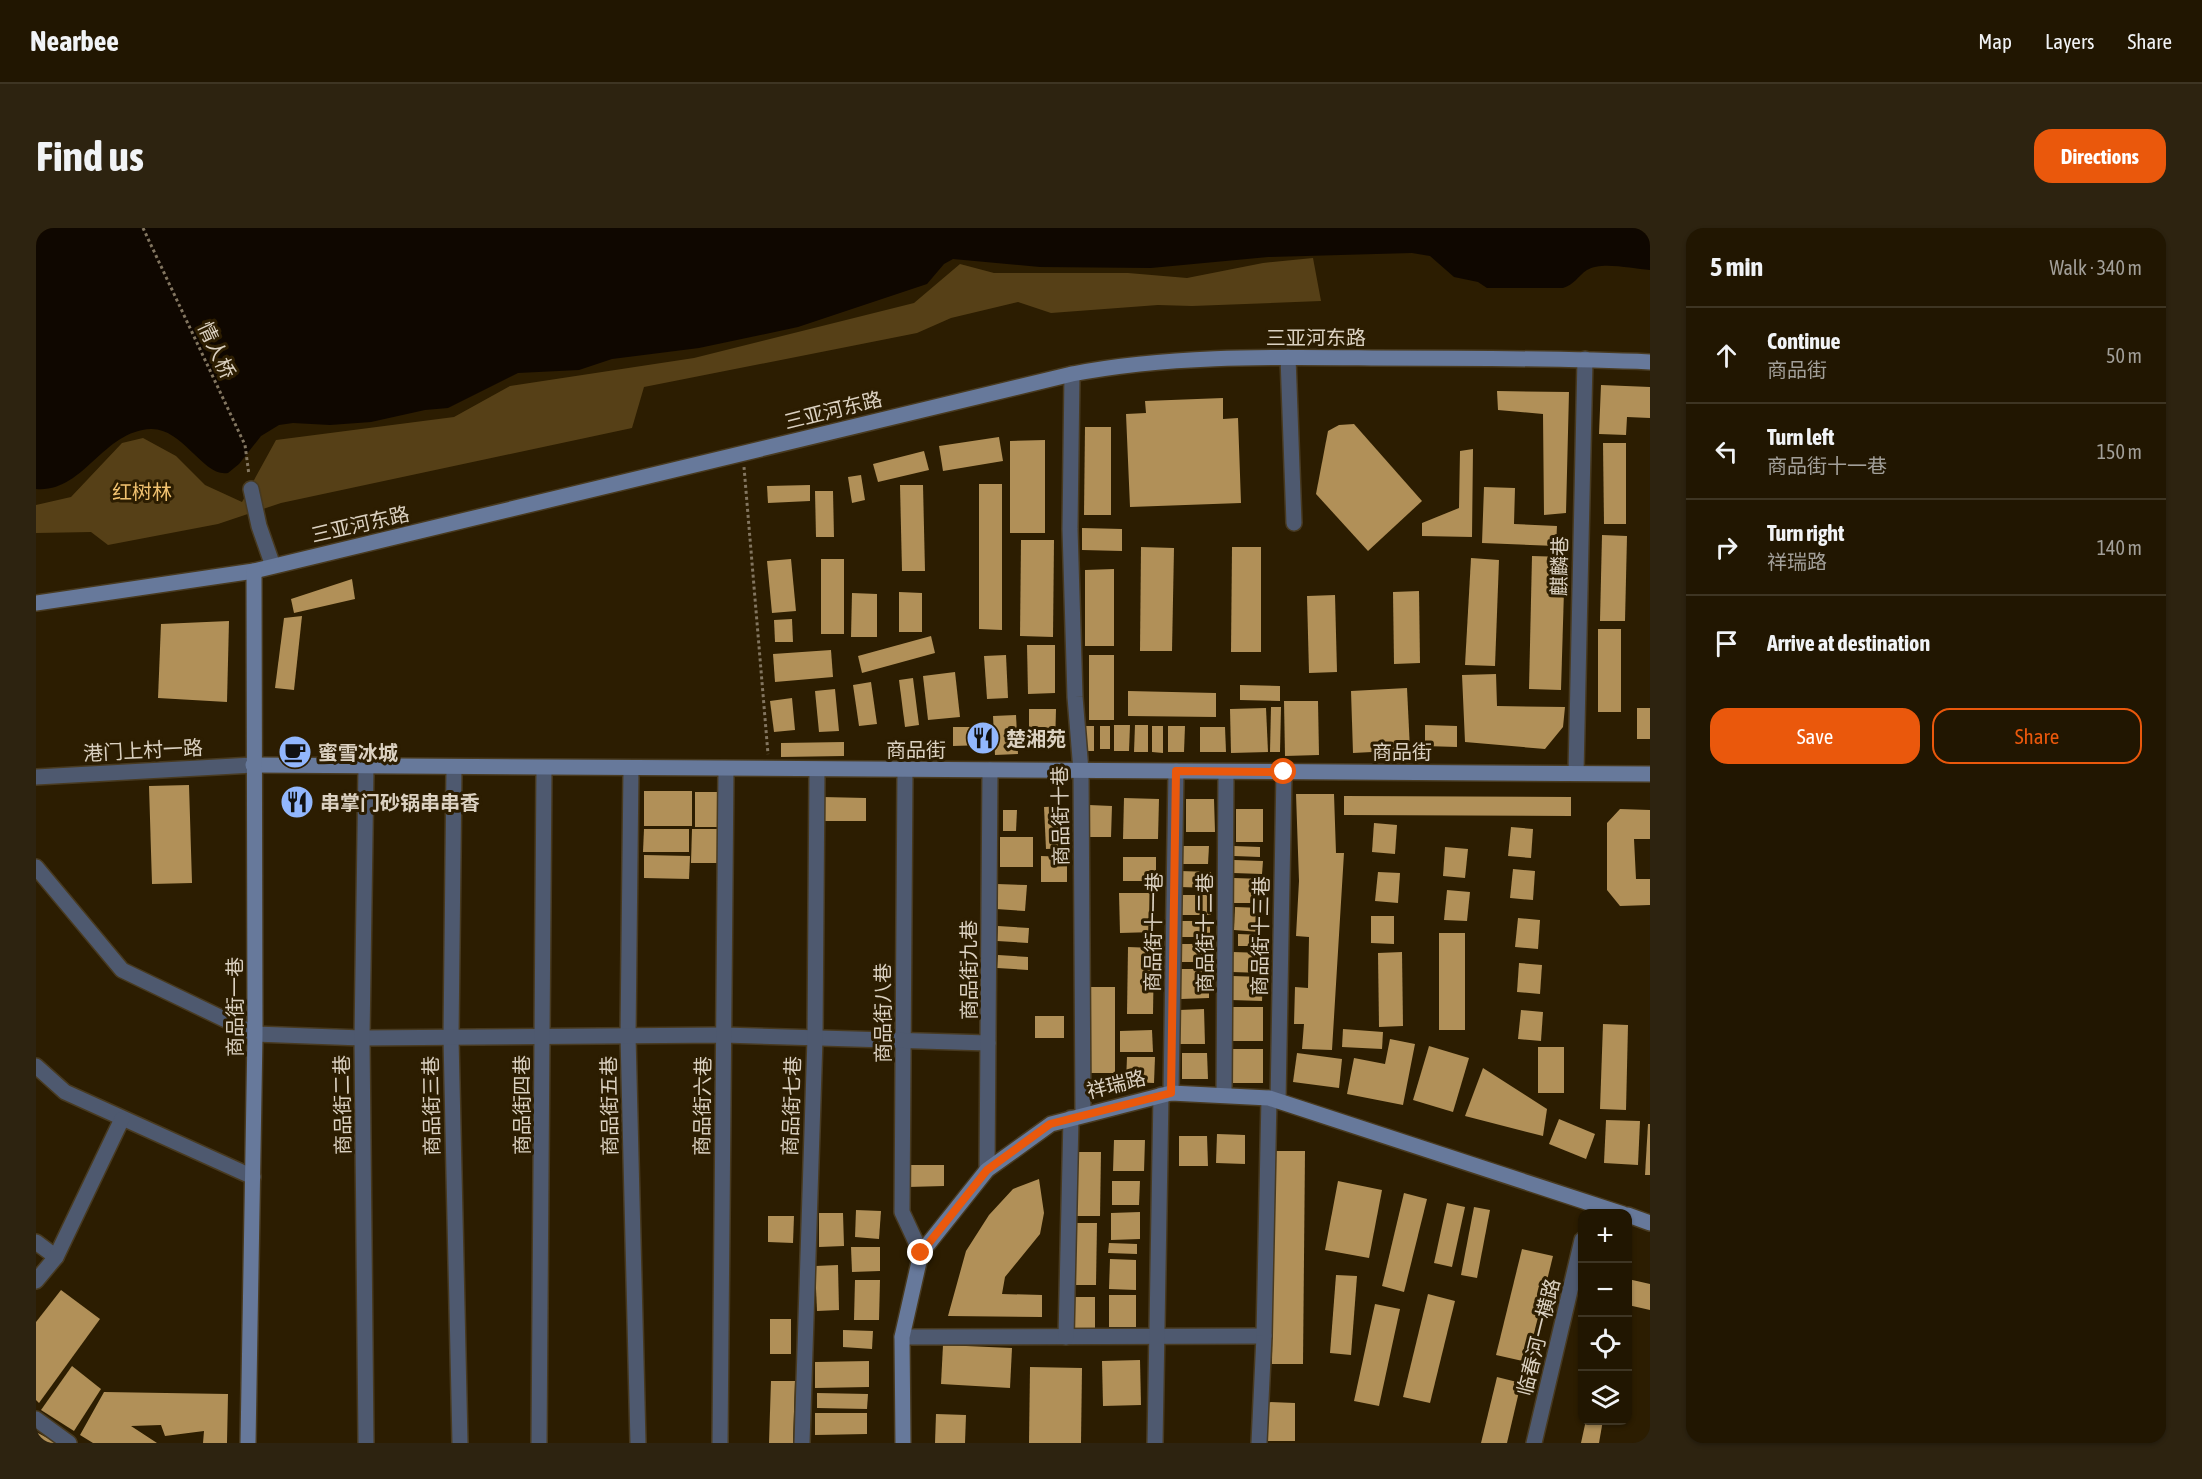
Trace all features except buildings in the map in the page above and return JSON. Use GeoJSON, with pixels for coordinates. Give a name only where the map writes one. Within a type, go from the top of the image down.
{"type":"FeatureCollection","features":[{"type":"Feature","properties":{"kind":"street"},"geometry":{"type":"LineString","coordinates":[[1288,357],[1294,524]]}},
{"type":"Feature","properties":{"kind":"street","name":"三亚河东路"},"geometry":{"type":"LineString","coordinates":[[36,603],[254,571],[1072,374],[1118,365],[1216,358],[1288,357],[1585,359],[1650,362]]}},
{"type":"Feature","properties":{"kind":"street","name":"麒麟巷"},"geometry":{"type":"LineString","coordinates":[[1576,773],[1585,359]]}},
{"type":"Feature","properties":{"kind":"street","name":"商品街十巷"},"geometry":{"type":"LineString","coordinates":[[1066,1337],[1077,1116],[1081,771],[1075,697],[1070,529],[1072,374]]}},
{"type":"Feature","properties":{"kind":"street"},"geometry":{"type":"LineString","coordinates":[[251,489],[259,526],[273,566]]}},
{"type":"Feature","properties":{"kind":"street","name":"商品街一巷"},"geometry":{"type":"LineString","coordinates":[[248,1443],[255,1034],[254,571]]}},
{"type":"Feature","properties":{"kind":"street","name":"商品街"},"geometry":{"type":"LineString","coordinates":[[253,765],[1650,774]]}},
{"type":"Feature","properties":{"kind":"street","name":"港门上村一路"},"geometry":{"type":"LineString","coordinates":[[36,777],[253,765]]}},
{"type":"Feature","properties":{"kind":"street","name":"商品街二巷"},"geometry":{"type":"LineString","coordinates":[[366,767],[362,1038],[366,1443]]}},
{"type":"Feature","properties":{"kind":"street","name":"商品街三巷"},"geometry":{"type":"LineString","coordinates":[[454,768],[451,1038],[460,1443]]}},
{"type":"Feature","properties":{"kind":"street","name":"商品街四巷"},"geometry":{"type":"LineString","coordinates":[[539,1443],[544,768]]}},
{"type":"Feature","properties":{"kind":"street","name":"商品街五巷"},"geometry":{"type":"LineString","coordinates":[[632,769],[628,1036],[638,1443]]}},
{"type":"Feature","properties":{"kind":"street","name":"商品街六巷"},"geometry":{"type":"LineString","coordinates":[[720,1443],[726,769]]}},
{"type":"Feature","properties":{"kind":"street","name":"商品街七巷"},"geometry":{"type":"LineString","coordinates":[[802,1443],[814,1038],[817,770]]}},
{"type":"Feature","properties":{"kind":"street","name":"商品街八巷"},"geometry":{"type":"LineString","coordinates":[[905,770],[902,1212],[921,1253]]}},
{"type":"Feature","properties":{"kind":"street","name":"商品街九巷"},"geometry":{"type":"LineString","coordinates":[[987,1170],[990,770]]}},
{"type":"Feature","properties":{"kind":"street","name":"商品街十一巷"},"geometry":{"type":"LineString","coordinates":[[1155,1443],[1176,771]]}},
{"type":"Feature","properties":{"kind":"street","name":"商品街十二巷"},"geometry":{"type":"LineString","coordinates":[[1224,1095],[1226,772]]}},
{"type":"Feature","properties":{"kind":"street","name":"商品街十三巷"},"geometry":{"type":"LineString","coordinates":[[1259,1443],[1274,1100],[1284,772]]}},
{"type":"Feature","properties":{"kind":"street"},"geometry":{"type":"LineString","coordinates":[[36,867],[122,970],[255,1034],[362,1038],[724,1035],[988,1043]]}},
{"type":"Feature","properties":{"kind":"street"},"geometry":{"type":"LineString","coordinates":[[36,1066],[65,1092],[253,1177]]}},
{"type":"Feature","properties":{"kind":"street","name":"祥瑞路"},"geometry":{"type":"LineString","coordinates":[[903,1443],[902,1337],[921,1253],[987,1170],[1050,1124],[1166,1094],[1224,1095],[1274,1100],[1590,1208]]}},
{"type":"Feature","properties":{"kind":"street"},"geometry":{"type":"LineString","coordinates":[[36,1281],[56,1257],[122,1119]]}},
{"type":"Feature","properties":{"kind":"street"},"geometry":{"type":"LineString","coordinates":[[1632,1216],[1650,1223]]}},
{"type":"Feature","properties":{"kind":"street"},"geometry":{"type":"LineString","coordinates":[[36,1242],[56,1257]]}},
{"type":"Feature","properties":{"kind":"street","name":"临春河一横路"},"geometry":{"type":"LineString","coordinates":[[1533,1443],[1578,1257]]}},
{"type":"Feature","properties":{"kind":"street"},"geometry":{"type":"LineString","coordinates":[[902,1337],[1264,1336]]}},
{"type":"Feature","properties":{"kind":"street"},"geometry":{"type":"LineString","coordinates":[[36,1419],[69,1443]]}},
{"type":"Feature","properties":{"kind":"path","name":"情人桥"},"geometry":{"type":"LineString","coordinates":[[143,228],[245,445],[251,489]]}},
{"type":"Feature","properties":{"kind":"path"},"geometry":{"type":"LineString","coordinates":[[743,454],[770,769]]}},
{"type":"Feature","properties":{"kind":"green space","name":"红树林"},"geometry":{"type":"Polygon","coordinates":[[[1313,258],[1321,301],[1192,306],[1158,305],[1051,313],[1018,302],[951,318],[917,333],[644,387],[632,428],[281,503],[218,524],[108,545],[91,532],[36,533],[36,505],[71,497],[122,443],[143,438],[176,456],[205,485],[242,502],[276,440],[454,417],[510,386],[694,358],[914,303],[960,264],[994,273],[1128,273],[1187,278],[1263,263],[1313,258]]]}},
{"type":"Feature","properties":{"kind":"shaded area"},"geometry":{"type":"Polygon","coordinates":[[[36,228],[1650,228],[1650,270],[1601,266],[1587,270],[1563,288],[1487,288],[1478,282],[1454,277],[1430,256],[1412,253],[1268,257],[1151,268],[1040,267],[953,259],[944,264],[927,284],[798,327],[699,348],[612,359],[579,370],[518,373],[448,408],[425,410],[371,422],[279,425],[261,436],[239,464],[228,473],[219,473],[210,468],[173,436],[163,431],[151,429],[134,432],[119,440],[67,482],[53,488],[36,489],[36,228]]]}},
{"type":"Feature","properties":{"kind":"place","name":"楚湘苑"},"geometry":{"type":"Point","coordinates":[983,738]}},
{"type":"Feature","properties":{"kind":"place","name":"蜜雪冰城"},"geometry":{"type":"Point","coordinates":[295,752]}},
{"type":"Feature","properties":{"kind":"place","name":"串掌门砂锅串串香"},"geometry":{"type":"Point","coordinates":[297,802]}},
{"type":"Feature","properties":{"kind":"route"},"geometry":{"type":"LineString","coordinates":[[921,1253],[987,1170],[1050,1124],[1171,1093],[1176,771],[1284,772]]}}]}
